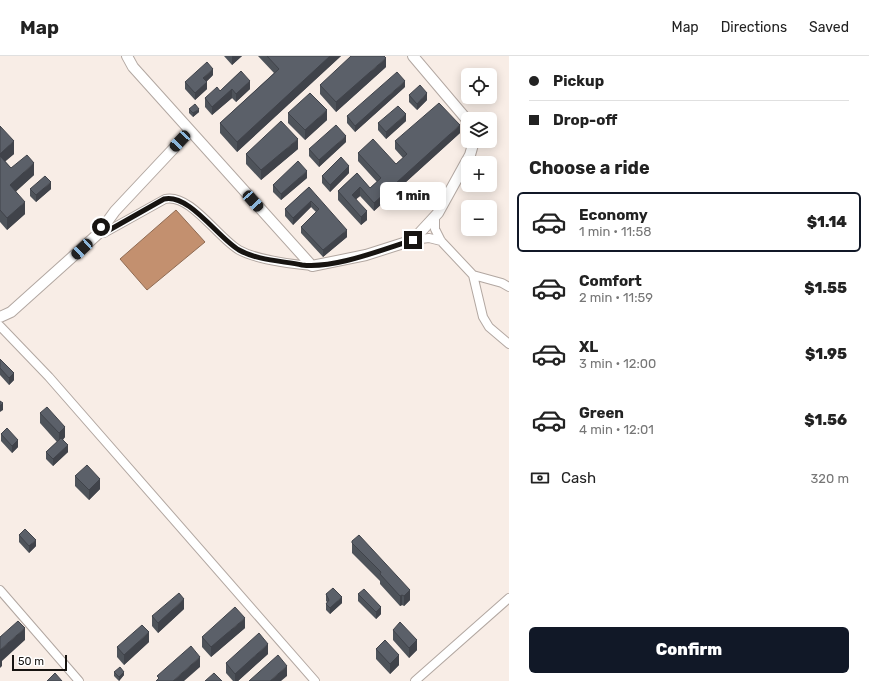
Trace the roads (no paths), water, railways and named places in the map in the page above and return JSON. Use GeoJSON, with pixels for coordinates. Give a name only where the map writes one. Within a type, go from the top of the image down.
{"type":"FeatureCollection","features":[{"type":"Feature","properties":{"kind":"street"},"geometry":{"type":"LineString","coordinates":[[127,56],[133,67],[312,266]]}},
{"type":"Feature","properties":{"kind":"street"},"geometry":{"type":"LineString","coordinates":[[413,56],[461,113]]}},
{"type":"Feature","properties":{"kind":"street"},"geometry":{"type":"LineString","coordinates":[[0,317],[11,312],[98,233],[115,211],[190,131]]}},
{"type":"Feature","properties":{"kind":"street"},"geometry":{"type":"LineString","coordinates":[[413,240],[435,216],[467,160],[471,148]]}},
{"type":"Feature","properties":{"kind":"street"},"geometry":{"type":"LineString","coordinates":[[98,233],[104,233],[164,199],[173,198],[187,205],[240,250],[262,257],[312,266],[366,255],[413,240],[429,238],[441,241]]}},
{"type":"Feature","properties":{"kind":"street"},"geometry":{"type":"LineString","coordinates":[[435,216],[435,230],[441,241],[473,275],[483,316],[489,327],[509,344]]}},
{"type":"Feature","properties":{"kind":"street"},"geometry":{"type":"LineString","coordinates":[[473,275],[502,283],[509,287]]}},
{"type":"Feature","properties":{"kind":"street"},"geometry":{"type":"LineString","coordinates":[[0,326],[49,377],[315,681]]}},
{"type":"Feature","properties":{"kind":"street"},"geometry":{"type":"LineString","coordinates":[[0,590],[80,681]]}},
{"type":"Feature","properties":{"kind":"street"},"geometry":{"type":"LineString","coordinates":[[415,681],[509,598]]}}]}
